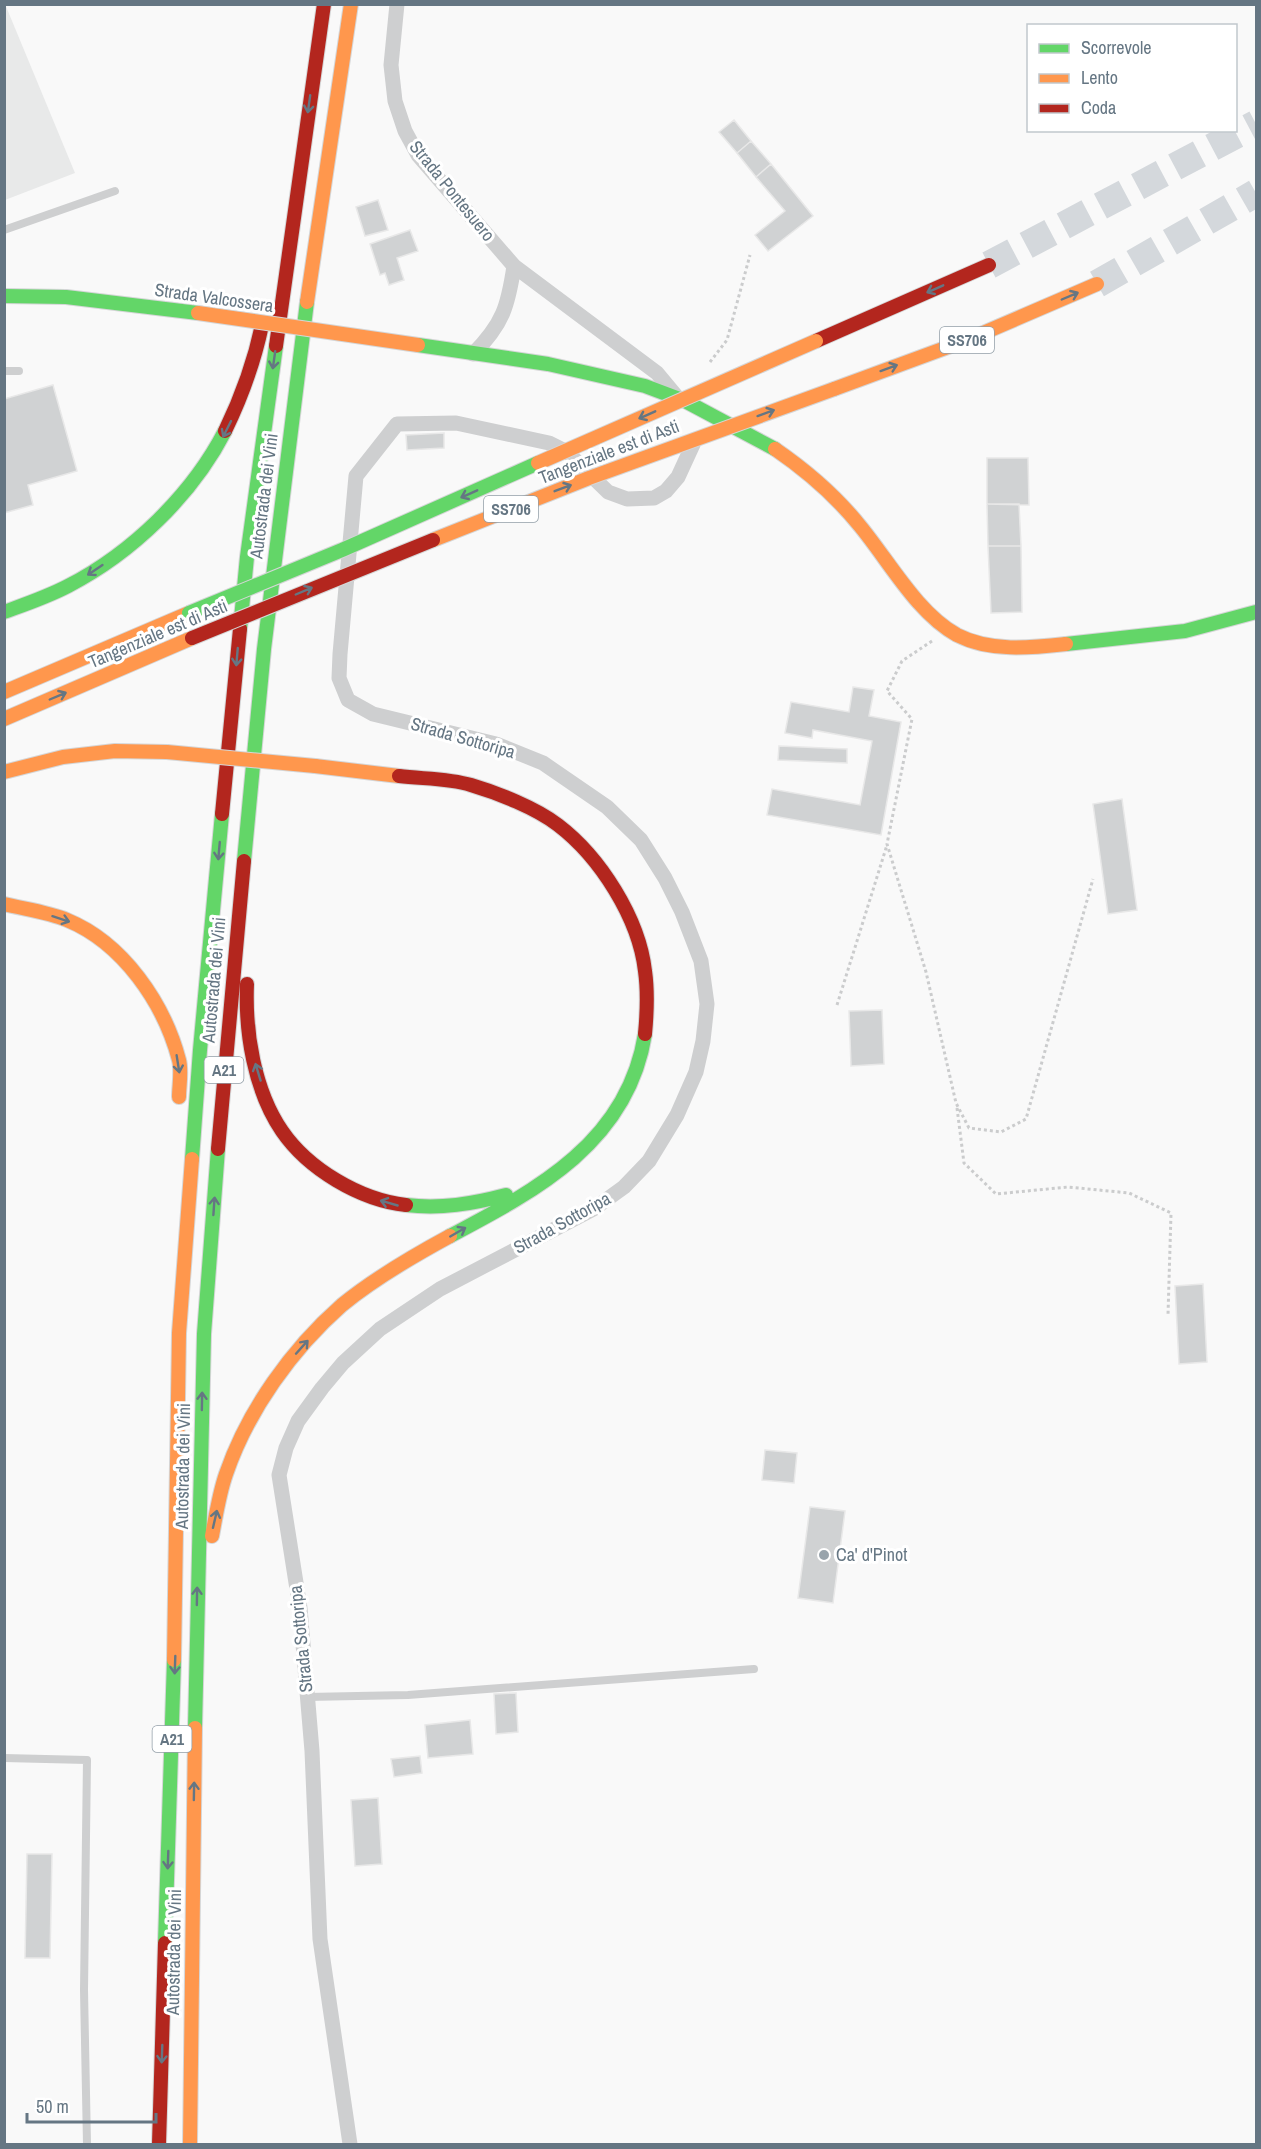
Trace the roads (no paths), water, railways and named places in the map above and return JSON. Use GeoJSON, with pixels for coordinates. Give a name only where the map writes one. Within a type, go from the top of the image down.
{"type":"FeatureCollection","features":[{"type":"Feature","properties":{"kind":"main road","name":"Autostrada dei Vini"},"geometry":{"type":"LineString","coordinates":[[159,2145],[175,1640],[179,1333],[200,1050],[247,557],[324,4]]}},
{"type":"Feature","properties":{"kind":"main road","name":"Autostrada dei Vini"},"geometry":{"type":"LineString","coordinates":[[190,2144],[196,1635],[204,1334],[226,1051],[264,649],[298,361],[351,4]]}},
{"type":"Feature","properties":{"kind":"main road"},"geometry":{"type":"LineString","coordinates":[[300,77],[320,27]]}},
{"type":"Feature","properties":{"kind":"main road","name":"Tangenziale est di Asti"},"geometry":{"type":"LineString","coordinates":[[4,692],[342,550],[988,265]]}},
{"type":"Feature","properties":{"kind":"main road","name":"Tangenziale est di Asti"},"geometry":{"type":"LineString","coordinates":[[4,719],[343,574],[589,478],[967,340],[1098,284]]}},
{"type":"Feature","properties":{"kind":"main road","name":"Strada Valcossera"},"geometry":{"type":"LineString","coordinates":[[4,296],[66,297],[198,313],[547,364],[606,376],[677,397],[760,440],[785,456],[824,489],[858,523],[918,600],[949,630],[969,639],[989,644],[1031,648],[1185,631],[1257,612]]}},
{"type":"Feature","properties":{"kind":"main road"},"geometry":{"type":"LineString","coordinates":[[4,612],[77,582],[123,550],[162,516],[198,473],[226,433],[246,387],[260,342],[265,307]]}},
{"type":"Feature","properties":{"kind":"main road"},"geometry":{"type":"LineString","coordinates":[[264,649],[275,694]]}},
{"type":"Feature","properties":{"kind":"main road"},"geometry":{"type":"LineString","coordinates":[[4,772],[63,757],[115,751],[166,752],[464,783],[554,822],[594,860],[622,899],[642,949],[649,994],[646,1039],[633,1082],[606,1127],[578,1157],[548,1181],[402,1263],[339,1309],[297,1351],[241,1440],[225,1477],[212,1532],[201,1995],[190,2144]]}},
{"type":"Feature","properties":{"kind":"main road"},"geometry":{"type":"LineString","coordinates":[[267,776],[269,752]]}},
{"type":"Feature","properties":{"kind":"main road"},"geometry":{"type":"LineString","coordinates":[[4,904],[67,920],[106,943],[132,969],[157,1004],[180,1062],[179,1107]]}},
{"type":"Feature","properties":{"kind":"main road"},"geometry":{"type":"LineString","coordinates":[[248,974],[246,997],[252,1053],[265,1096],[282,1131],[316,1167],[353,1191],[396,1205],[440,1208],[492,1200],[548,1181]]}},
{"type":"Feature","properties":{"kind":"main road"},"geometry":{"type":"LineString","coordinates":[[176,1185],[179,1333]]}},
{"type":"Feature","properties":{"kind":"street","name":"Strada Pontesuero"},"geometry":{"type":"LineString","coordinates":[[397,4],[391,65],[395,102],[405,131],[418,155],[514,266],[657,373],[677,397]]}},
{"type":"Feature","properties":{"kind":"street"},"geometry":{"type":"LineString","coordinates":[[473,354],[490,337],[501,319],[510,292],[514,266]]}},
{"type":"Feature","properties":{"kind":"street","name":"Strada Sottoripa"},"geometry":{"type":"LineString","coordinates":[[351,2145],[320,1939],[312,1751],[300,1608],[279,1475],[286,1448],[298,1421],[343,1363],[380,1329],[440,1289],[595,1208],[624,1187],[649,1161],[677,1115],[696,1072],[703,1041],[707,1004],[701,961],[678,903],[641,840],[607,807],[543,763],[496,744],[373,714],[348,700],[339,678],[356,476],[398,424],[456,423],[549,443],[567,453],[608,492],[627,499],[654,498],[666,491],[678,477],[699,432],[713,416]]}},
{"type":"Feature","properties":{"kind":"lane"},"geometry":{"type":"LineString","coordinates":[[4,230],[116,191]]}},
{"type":"Feature","properties":{"kind":"lane"},"geometry":{"type":"LineString","coordinates":[[4,371],[19,371]]}},
{"type":"Feature","properties":{"kind":"lane"},"geometry":{"type":"LineString","coordinates":[[307,1697],[408,1695],[754,1669]]}},
{"type":"Feature","properties":{"kind":"lane"},"geometry":{"type":"LineString","coordinates":[[4,1758],[87,1760],[84,1990],[87,2145]]}},
{"type":"Feature","properties":{"kind":"tunnel"},"geometry":{"type":"LineString","coordinates":[[989,265],[1256,124]]}},
{"type":"Feature","properties":{"kind":"tunnel"},"geometry":{"type":"LineString","coordinates":[[1097,284],[1256,193]]}},
{"type":"Feature","properties":{"kind":"place","name":"Ca' d'Pinot"},"geometry":{"type":"Point","coordinates":[824,1555]}}]}
